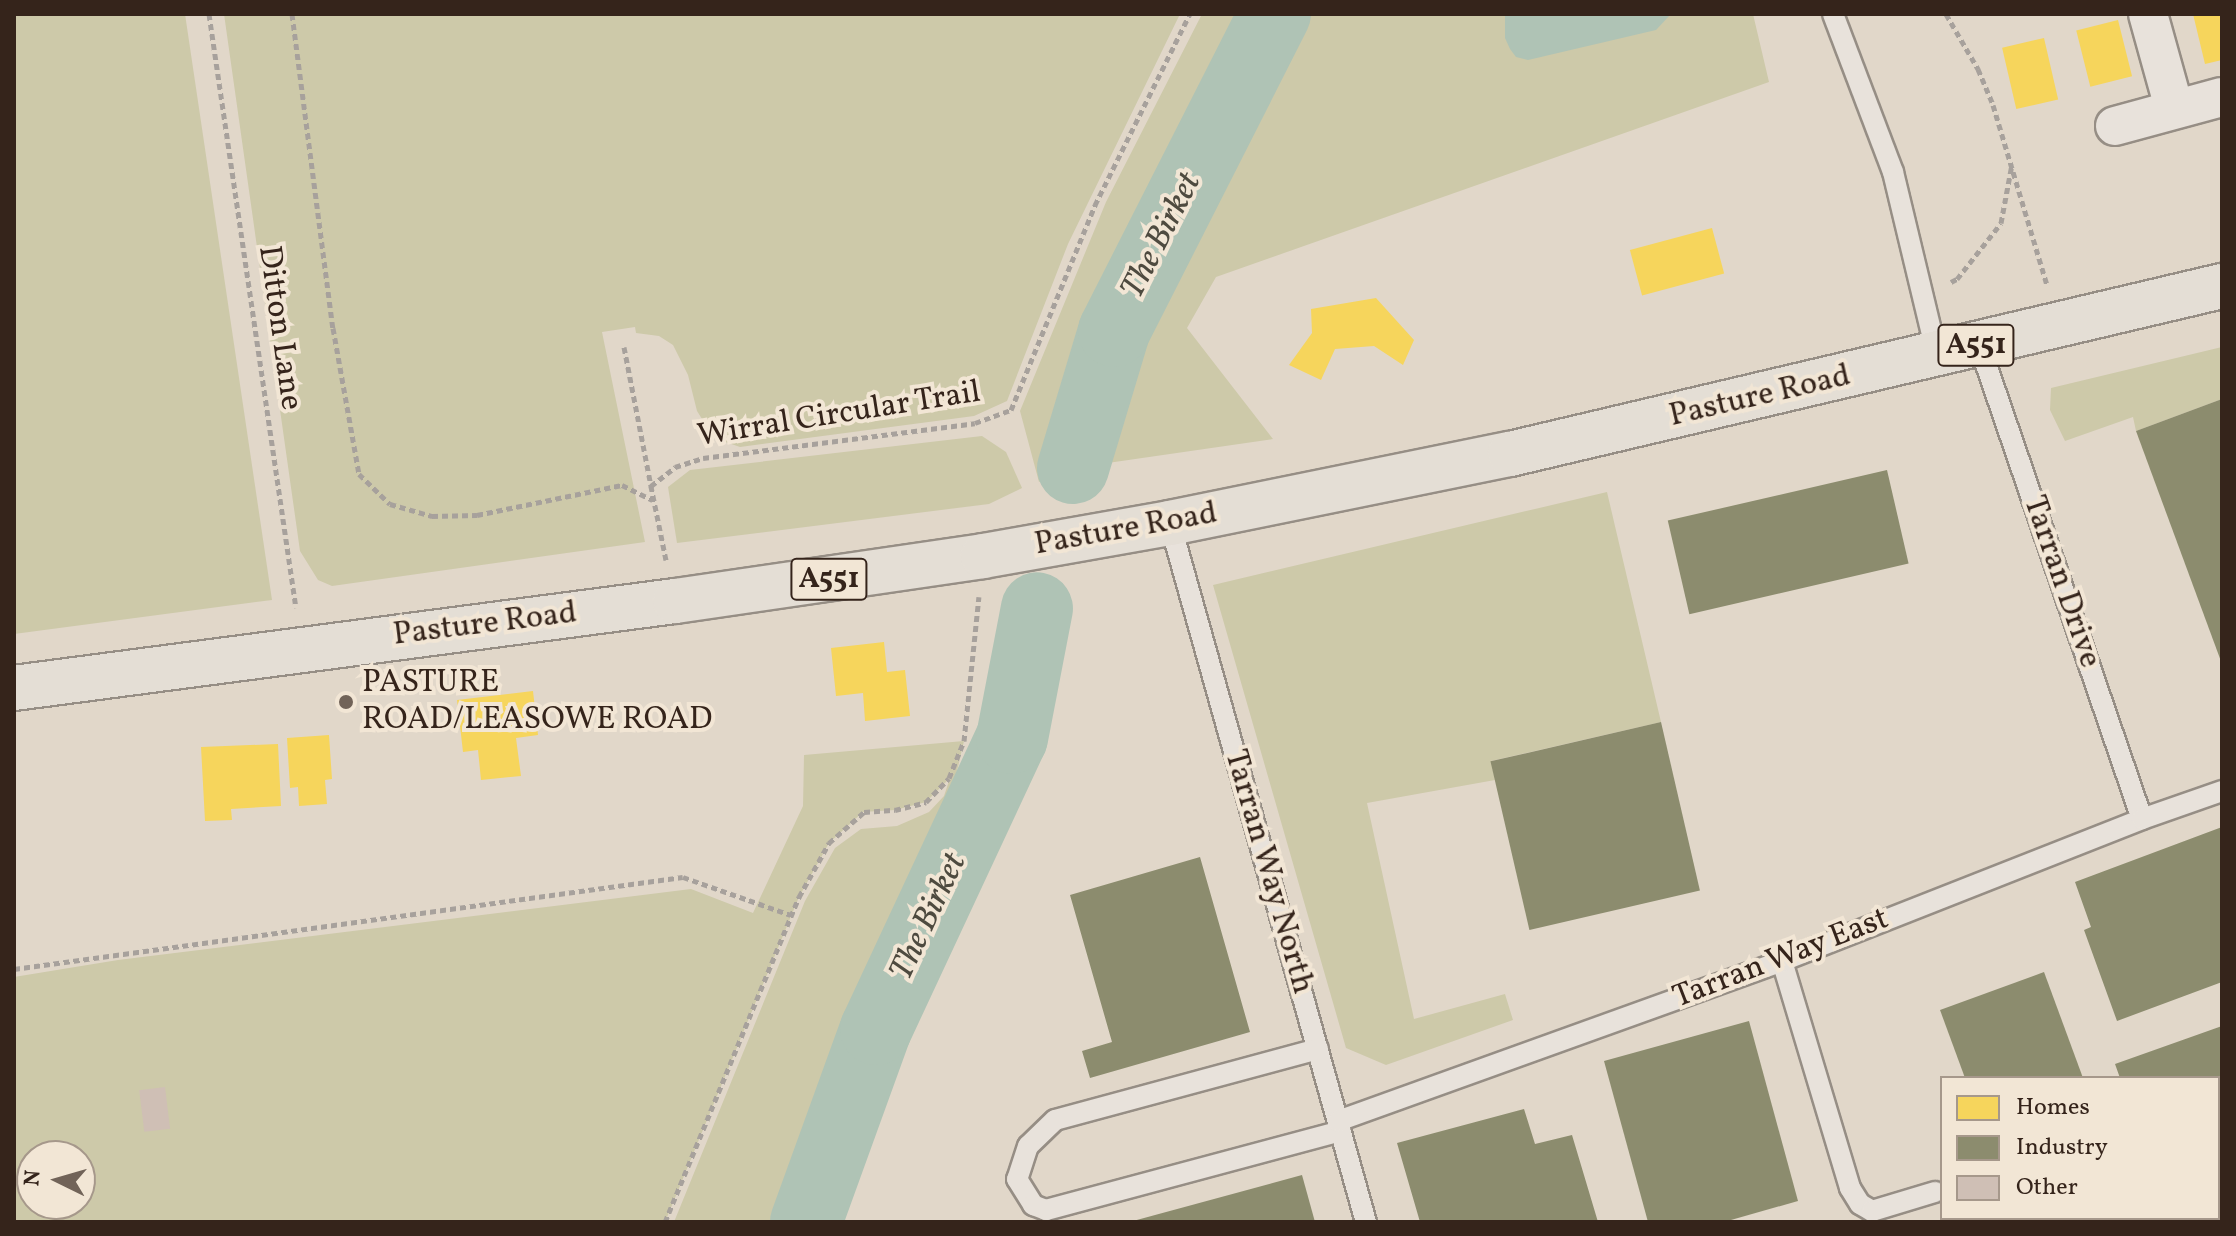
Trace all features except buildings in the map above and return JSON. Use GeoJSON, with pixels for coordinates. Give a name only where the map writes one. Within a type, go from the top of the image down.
{"type":"FeatureCollection","features":[{"type":"Feature","properties":{"kind":"main road","name":"Pasture Road"},"geometry":{"type":"LineString","coordinates":[[14,688],[675,601],[983,556],[1170,523],[1510,454],[2222,286]]}},
{"type":"Feature","properties":{"kind":"street"},"geometry":{"type":"LineString","coordinates":[[2148,14],[2174,108]]}},
{"type":"Feature","properties":{"kind":"street"},"geometry":{"type":"LineString","coordinates":[[2115,126],[2222,97]]}},
{"type":"Feature","properties":{"kind":"lane","name":"Tarran Drive"},"geometry":{"type":"LineString","coordinates":[[1833,14],[1880,132],[1923,297],[1958,350],[2142,819]]}},
{"type":"Feature","properties":{"kind":"lane","name":"Tarran Way North"},"geometry":{"type":"LineString","coordinates":[[1170,523],[1366,1222]]}},
{"type":"Feature","properties":{"kind":"lane","name":"Tarran Way East"},"geometry":{"type":"LineString","coordinates":[[1318,1049],[1055,1120],[1028,1146],[1017,1179],[1033,1205],[1046,1210],[1340,1126],[1782,961],[2142,819],[2222,791]]}},
{"type":"Feature","properties":{"kind":"lane"},"geometry":{"type":"LineString","coordinates":[[1782,961],[1850,1188],[1860,1204],[1872,1211],[1935,1192]]}},
{"type":"Feature","properties":{"kind":"path","name":"Ditton Lane"},"geometry":{"type":"LineString","coordinates":[[209,14],[303,648]]}},
{"type":"Feature","properties":{"kind":"path"},"geometry":{"type":"LineString","coordinates":[[292,14],[333,328],[359,474],[390,504],[432,516],[477,515],[622,485],[654,500]]}},
{"type":"Feature","properties":{"kind":"path","name":"Wirral Circular Trail"},"geometry":{"type":"LineString","coordinates":[[651,486],[675,467],[703,458],[975,423],[1011,410],[1095,205],[1190,14]]}},
{"type":"Feature","properties":{"kind":"path"},"geometry":{"type":"LineString","coordinates":[[1946,14],[1978,69],[2013,163],[2059,324]]}},
{"type":"Feature","properties":{"kind":"path"},"geometry":{"type":"LineString","coordinates":[[1923,297],[1957,279],[2001,223],[2013,163]]}},
{"type":"Feature","properties":{"kind":"path"},"geometry":{"type":"LineString","coordinates":[[624,347],[675,601]]}},
{"type":"Feature","properties":{"kind":"path"},"geometry":{"type":"LineString","coordinates":[[665,1222],[791,915],[829,843],[864,812],[895,810],[926,802],[949,778],[964,741],[983,556]]}},
{"type":"Feature","properties":{"kind":"path"},"geometry":{"type":"LineString","coordinates":[[14,969],[683,877],[791,915]]}},
{"type":"Feature","properties":{"kind":"shaded area"},"geometry":{"type":"Polygon","coordinates":[[[14,14],[185,14],[272,600],[14,634],[14,14]]]}},
{"type":"Feature","properties":{"kind":"shaded area"},"geometry":{"type":"Polygon","coordinates":[[[224,14],[1180,14],[1068,244],[1007,401],[974,416],[740,447],[714,438],[697,411],[688,375],[673,345],[659,336],[636,333],[635,327],[602,332],[645,542],[332,586],[318,580],[300,551],[224,14]]]}},
{"type":"Feature","properties":{"kind":"shaded area"},"geometry":{"type":"Polygon","coordinates":[[[1202,14],[1753,14],[1769,82],[1216,277],[1187,328],[1273,439],[1073,468],[1039,482],[1020,411],[1106,202],[1202,14]]]}},
{"type":"Feature","properties":{"kind":"shaded area"},"geometry":{"type":"Polygon","coordinates":[[[1505,14],[1671,14],[1656,30],[1528,60],[1516,57],[1510,49],[1505,38],[1505,14]]]}},
{"type":"Feature","properties":{"kind":"shaded area"},"geometry":{"type":"Polygon","coordinates":[[[2222,347],[2222,399],[2136,431],[2133,417],[2065,441],[2050,410],[2051,388],[2222,347]]]}},
{"type":"Feature","properties":{"kind":"shaded area"},"geometry":{"type":"Polygon","coordinates":[[[982,436],[1006,452],[1022,488],[989,504],[677,543],[668,487],[690,470],[982,436]]]}},
{"type":"Feature","properties":{"kind":"shaded area"},"geometry":{"type":"Polygon","coordinates":[[[1607,492],[1661,722],[1491,761],[1495,780],[1367,803],[1414,1019],[1505,994],[1513,1020],[1386,1065],[1346,1048],[1213,585],[1607,492]]]}},
{"type":"Feature","properties":{"kind":"shaded area"},"geometry":{"type":"Polygon","coordinates":[[[964,741],[944,827],[811,1110],[772,1222],[674,1222],[805,901],[835,848],[861,829],[897,826],[929,812],[944,796],[950,778],[926,802],[895,810],[863,812],[829,843],[799,897],[665,1222],[14,1222],[14,977],[118,960],[691,889],[753,913],[803,806],[804,755],[964,741]]]}},
{"type":"Feature","properties":{"kind":"waterway","name":"The Birket"},"geometry":{"type":"LineString","coordinates":[[1073,468],[1114,331],[1275,14]]}},
{"type":"Feature","properties":{"kind":"waterway","name":"The Birket"},"geometry":{"type":"LineString","coordinates":[[806,1222],[876,1029],[1012,738],[1037,608]]}},
{"type":"Feature","properties":{"kind":"place","name":"PASTURE ROAD/LEASOWE ROAD"},"geometry":{"type":"Point","coordinates":[346,702]}}]}
